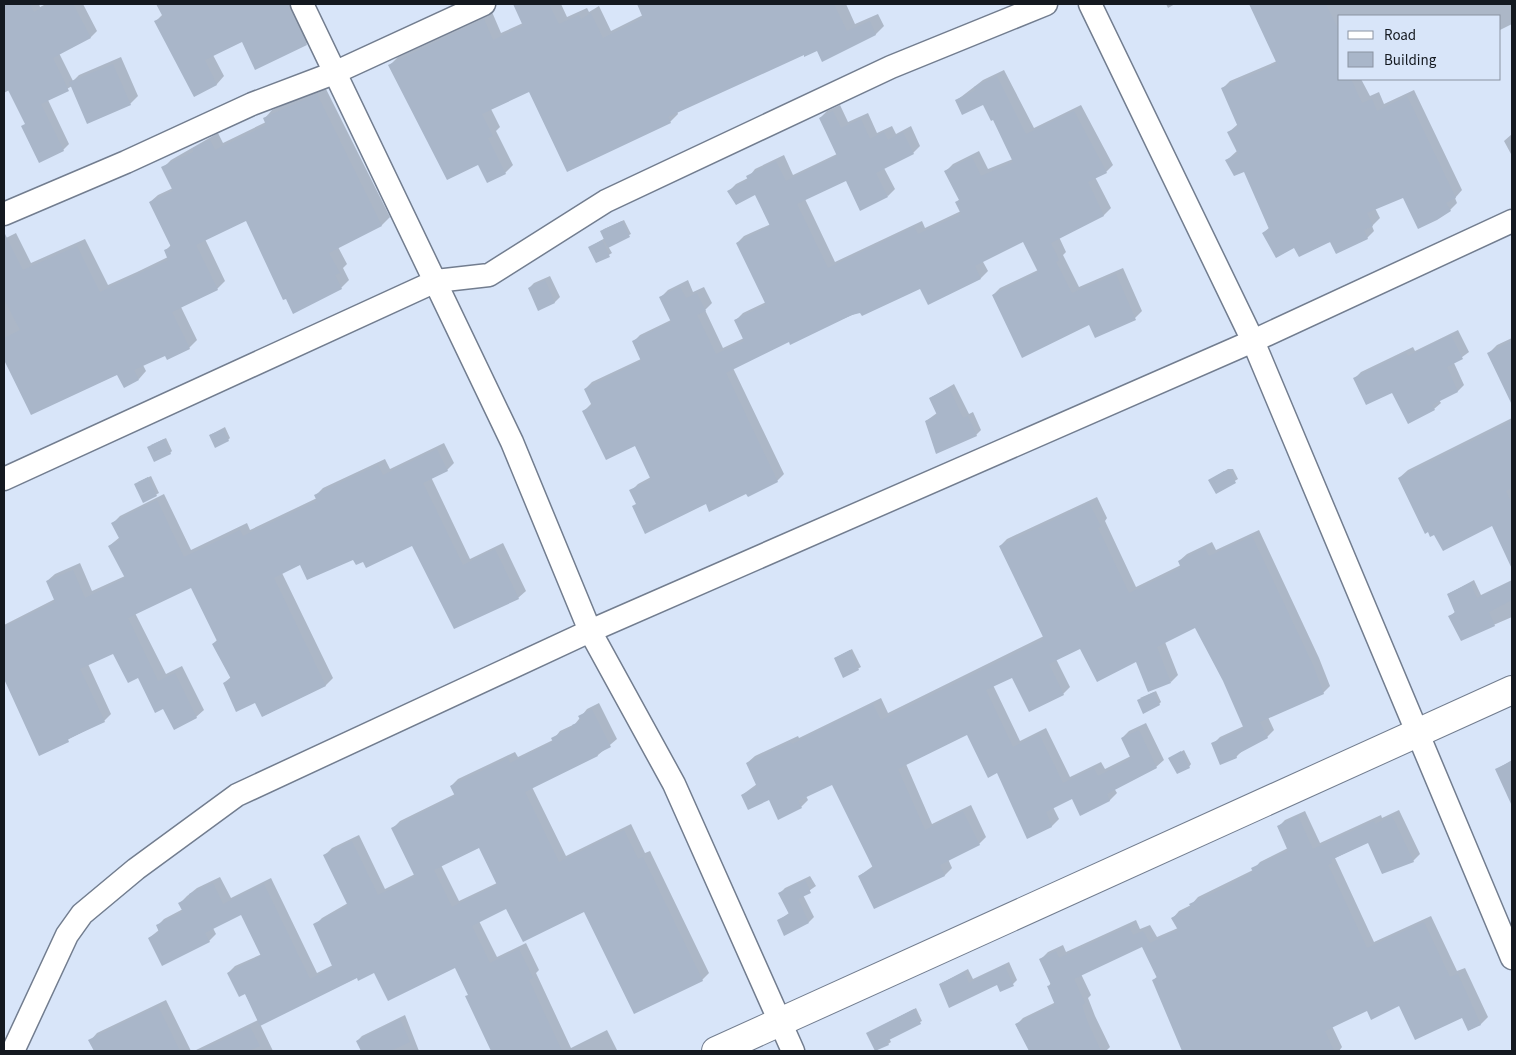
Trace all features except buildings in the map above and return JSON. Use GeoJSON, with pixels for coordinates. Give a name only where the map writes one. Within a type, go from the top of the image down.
{"type":"FeatureCollection","features":[{"type":"Feature","properties":{"kind":"street"},"geometry":{"type":"LineString","coordinates":[[302,4],[512,442],[590,631],[674,784],[793,1051]]}},
{"type":"Feature","properties":{"kind":"street"},"geometry":{"type":"LineString","coordinates":[[4,214],[126,162],[252,104],[334,73],[484,4]]}},
{"type":"Feature","properties":{"kind":"street"},"geometry":{"type":"LineString","coordinates":[[4,479],[436,281],[488,275],[606,201],[891,67],[1046,4]]}},
{"type":"Feature","properties":{"kind":"street"},"geometry":{"type":"LineString","coordinates":[[1090,4],[1253,341],[1512,958]]}},
{"type":"Feature","properties":{"kind":"street"},"geometry":{"type":"LineString","coordinates":[[13,1051],[67,935],[82,914],[136,869],[237,795],[590,631],[1253,341],[1512,221]]}},
{"type":"Feature","properties":{"kind":"street"},"geometry":{"type":"LineString","coordinates":[[716,1051],[1512,690]]}}]}
